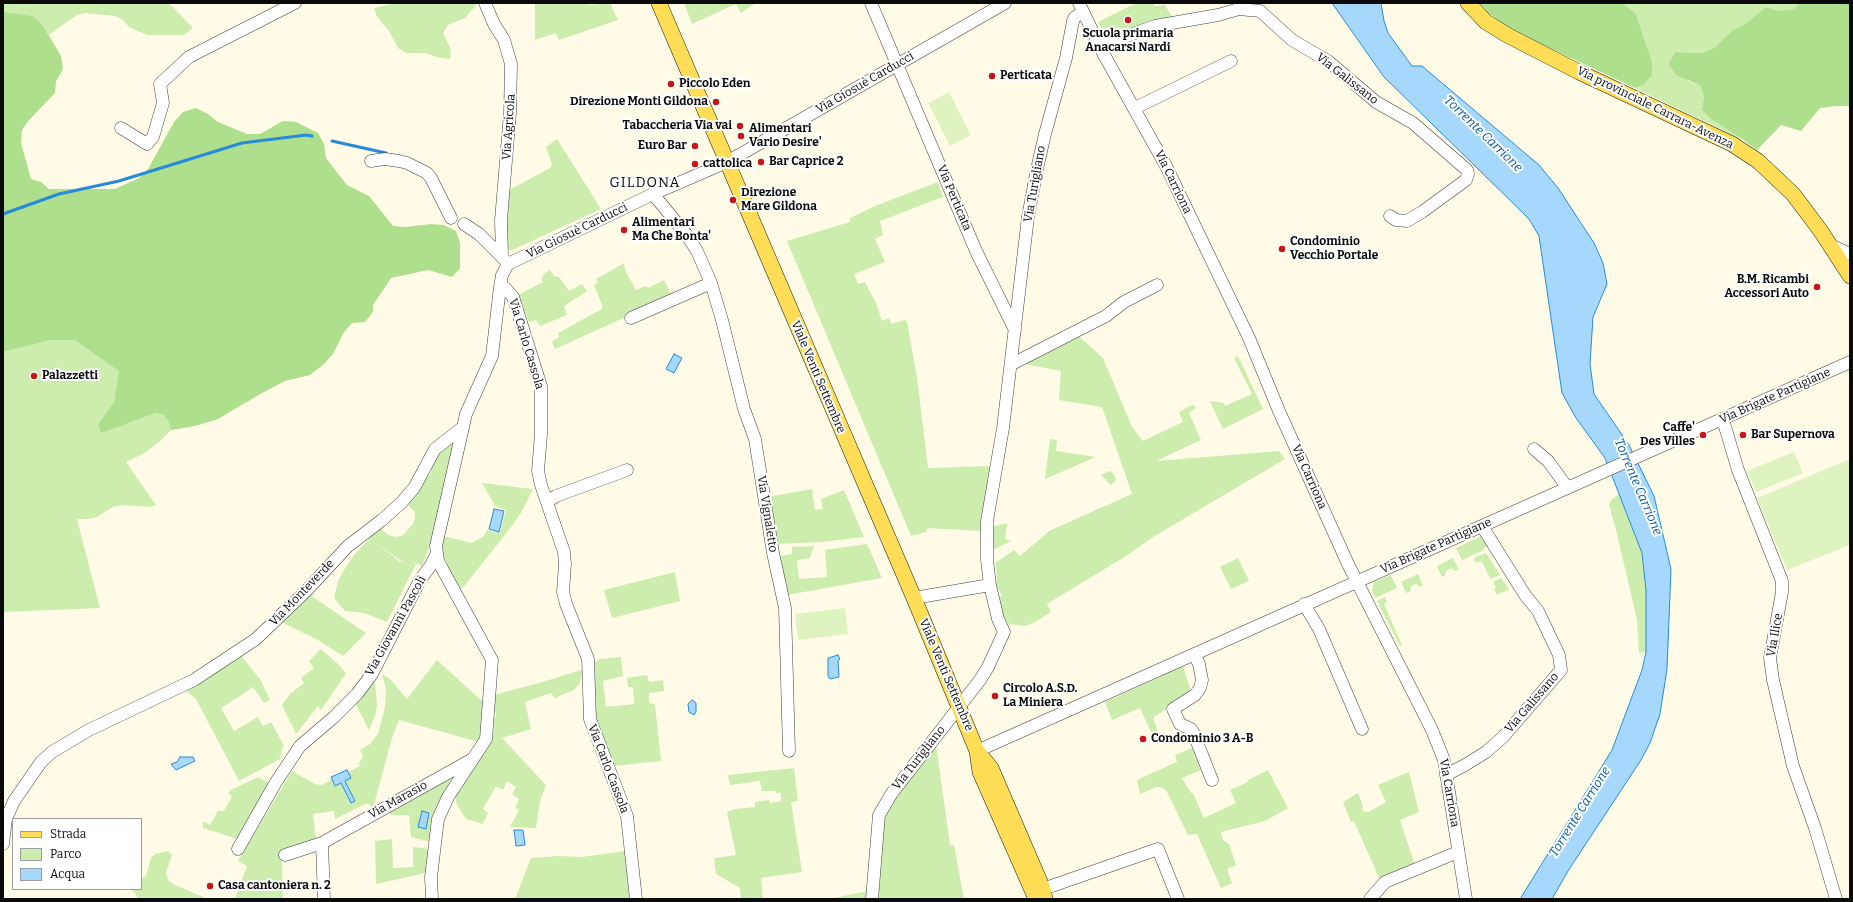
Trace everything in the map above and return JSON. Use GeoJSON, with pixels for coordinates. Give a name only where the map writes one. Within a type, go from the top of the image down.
{"type":"FeatureCollection","features":[{"type":"Feature","properties":{"kind":"main road","name":"Viale Venti Settembre"},"geometry":{"type":"LineString","coordinates":[[658,3],[819,381],[914,598],[977,751],[980,772],[1041,896]]}},
{"type":"Feature","properties":{"kind":"main road","name":"Via provinciale Carrara-Avenza"},"geometry":{"type":"LineString","coordinates":[[1468,3],[1486,22],[1507,35],[1579,72],[1732,144],[1745,152],[1758,161],[1789,190],[1830,245],[1848,265]]}},
{"type":"Feature","properties":{"kind":"street"},"geometry":{"type":"LineString","coordinates":[[121,128],[148,144],[153,137],[163,103],[160,84],[189,57],[295,3]]}},
{"type":"Feature","properties":{"kind":"street","name":"Via Agricola"},"geometry":{"type":"LineString","coordinates":[[485,3],[494,24],[504,40],[511,64],[511,98],[501,220],[505,261]]}},
{"type":"Feature","properties":{"kind":"street","name":"Via Perticata"},"geometry":{"type":"LineString","coordinates":[[871,3],[976,251],[1015,330]]}},
{"type":"Feature","properties":{"kind":"street","name":"Via Giosuè Carducci"},"geometry":{"type":"LineString","coordinates":[[505,261],[727,162],[1005,3]]}},
{"type":"Feature","properties":{"kind":"street","name":"Via Carriona"},"geometry":{"type":"LineString","coordinates":[[1081,8],[1099,46],[1135,108],[1166,166],[1249,338],[1279,411],[1357,580],[1429,723],[1444,760],[1466,899]]}},
{"type":"Feature","properties":{"kind":"street","name":"Via Turigliano"},"geometry":{"type":"LineString","coordinates":[[873,893],[879,815],[892,793],[988,667],[1004,632],[998,619],[990,585],[987,560],[987,521],[1012,364],[1028,216],[1037,168],[1066,58],[1073,21],[1081,8]]}},
{"type":"Feature","properties":{"kind":"street","name":"Via Galissano"},"geometry":{"type":"LineString","coordinates":[[1099,46],[1155,26],[1239,10],[1260,11],[1292,40],[1328,61],[1376,102],[1413,123],[1467,170],[1468,178],[1466,180],[1422,212],[1406,221],[1396,220],[1390,216]]}},
{"type":"Feature","properties":{"kind":"street"},"geometry":{"type":"LineString","coordinates":[[1135,108],[1231,62]]}},
{"type":"Feature","properties":{"kind":"street"},"geometry":{"type":"LineString","coordinates":[[371,161],[385,159],[399,161],[407,163],[427,173],[451,218]]}},
{"type":"Feature","properties":{"kind":"street","name":"Via Vignaletto"},"geometry":{"type":"LineString","coordinates":[[654,194],[686,234],[697,251],[711,283],[722,320],[744,409],[755,440],[770,533],[785,603],[789,751]]}},
{"type":"Feature","properties":{"kind":"street"},"geometry":{"type":"LineString","coordinates":[[463,427],[470,402],[488,368],[492,356],[500,287],[505,261],[479,234],[464,224]]}},
{"type":"Feature","properties":{"kind":"street"},"geometry":{"type":"LineString","coordinates":[[631,318],[711,283]]}},
{"type":"Feature","properties":{"kind":"street"},"geometry":{"type":"LineString","coordinates":[[1012,364],[1106,316],[1124,302],[1157,285]]}},
{"type":"Feature","properties":{"kind":"street","name":"Via Carlo Cassola"},"geometry":{"type":"LineString","coordinates":[[500,287],[505,288],[513,297],[541,386],[541,434],[538,471],[541,485],[564,552],[565,564],[563,592],[566,604],[588,659],[590,719],[627,816],[636,899]]}},
{"type":"Feature","properties":{"kind":"street","name":"Via Brigate Partigiane"},"geometry":{"type":"LineString","coordinates":[[977,751],[1357,580],[1482,526],[1598,473],[1722,420],[1850,362]]}},
{"type":"Feature","properties":{"kind":"street","name":"Via Ilice"},"geometry":{"type":"LineString","coordinates":[[1722,420],[1738,470],[1782,581],[1782,592],[1770,658],[1772,680],[1792,766],[1815,828],[1836,899]]}},
{"type":"Feature","properties":{"kind":"street","name":"Via Giovanni Pascoli"},"geometry":{"type":"LineString","coordinates":[[432,899],[431,877],[438,819],[448,797],[486,739],[492,660],[438,561],[436,546],[463,427]]}},
{"type":"Feature","properties":{"kind":"street","name":"Via Monteverde"},"geometry":{"type":"LineString","coordinates":[[3,844],[6,819],[14,801],[41,762],[52,752],[89,730],[201,676],[256,639],[307,590],[348,546],[382,520],[401,503],[414,488],[435,449],[463,427]]}},
{"type":"Feature","properties":{"kind":"street"},"geometry":{"type":"LineString","coordinates":[[1534,449],[1548,461],[1567,487]]}},
{"type":"Feature","properties":{"kind":"street"},"geometry":{"type":"LineString","coordinates":[[547,502],[556,496],[626,470]]}},
{"type":"Feature","properties":{"kind":"street","name":"Via Galissano"},"geometry":{"type":"LineString","coordinates":[[1446,775],[1481,755],[1503,737],[1561,670],[1559,655],[1538,611],[1525,594],[1482,526]]}},
{"type":"Feature","properties":{"kind":"street","name":"Via Giovanni Pascoli"},"geometry":{"type":"LineString","coordinates":[[238,849],[276,782],[300,746],[334,717],[357,694],[372,674],[420,580],[432,565],[437,553]]}},
{"type":"Feature","properties":{"kind":"street"},"geometry":{"type":"LineString","coordinates":[[914,598],[990,585]]}},
{"type":"Feature","properties":{"kind":"street"},"geometry":{"type":"LineString","coordinates":[[1304,604],[1319,630],[1362,730]]}},
{"type":"Feature","properties":{"kind":"street"},"geometry":{"type":"LineString","coordinates":[[1194,654],[1199,664],[1202,680],[1200,688],[1195,695],[1173,709],[1180,724],[1191,729],[1193,732],[1212,780]]}},
{"type":"Feature","properties":{"kind":"street","name":"Via Marasio"},"geometry":{"type":"LineString","coordinates":[[285,855],[322,843],[475,757]]}},
{"type":"Feature","properties":{"kind":"street"},"geometry":{"type":"LineString","coordinates":[[322,843],[324,899]]}},
{"type":"Feature","properties":{"kind":"street","name":"Viale Venti Settembre"},"geometry":{"type":"LineString","coordinates":[[1041,896],[1158,849],[1178,899]]}},
{"type":"Feature","properties":{"kind":"street"},"geometry":{"type":"LineString","coordinates":[[1370,899],[1385,882],[1458,852]]}},
{"type":"Feature","properties":{"kind":"green space"},"geometry":{"type":"Polygon","coordinates":[[[3,3],[167,3],[173,7],[193,28],[184,35],[147,35],[129,27],[123,20],[115,16],[86,13],[77,15],[49,35],[42,24],[3,12],[3,3]]]}},
{"type":"Feature","properties":{"kind":"green space"},"geometry":{"type":"Polygon","coordinates":[[[396,3],[477,4],[465,18],[448,25],[443,33],[451,50],[450,59],[424,53],[406,53],[398,48],[389,31],[377,17],[374,8],[396,3]]]}},
{"type":"Feature","properties":{"kind":"green space"},"geometry":{"type":"Polygon","coordinates":[[[535,3],[588,3],[589,5],[610,3],[618,20],[559,40],[556,33],[535,40],[535,3]]]}},
{"type":"Feature","properties":{"kind":"green space"},"geometry":{"type":"Polygon","coordinates":[[[684,3],[754,4],[741,13],[736,4],[692,24],[684,3]]]}},
{"type":"Feature","properties":{"kind":"green space","name":"Scuola primaria Anacarsi Nardi"},"geometry":{"type":"Polygon","coordinates":[[[1140,3],[1152,3],[1155,6],[1165,5],[1172,17],[1111,36],[1104,33],[1098,22],[1130,6],[1140,3]]]}},
{"type":"Feature","properties":{"kind":"green space"},"geometry":{"type":"Polygon","coordinates":[[[1480,3],[1623,3],[1636,14],[1652,62],[1652,75],[1643,85],[1635,88],[1507,28],[1480,3]]]}},
{"type":"Feature","properties":{"kind":"green space"},"geometry":{"type":"Polygon","coordinates":[[[1623,3],[1799,3],[1794,9],[1780,11],[1766,7],[1745,24],[1733,30],[1714,48],[1701,53],[1675,52],[1688,81],[1700,85],[1704,97],[1702,110],[1711,119],[1742,139],[1739,140],[1716,127],[1635,88],[1643,85],[1652,63],[1636,14],[1623,3]]]}},
{"type":"Feature","properties":{"kind":"green space"},"geometry":{"type":"Polygon","coordinates":[[[1799,3],[1850,3],[1850,106],[1820,108],[1801,131],[1781,125],[1757,150],[1711,119],[1702,110],[1704,97],[1700,85],[1676,75],[1669,64],[1675,52],[1701,53],[1714,48],[1733,30],[1745,24],[1766,7],[1780,11],[1794,9],[1799,3]]]}},
{"type":"Feature","properties":{"kind":"green space"},"geometry":{"type":"Polygon","coordinates":[[[3,12],[32,16],[42,24],[61,56],[63,69],[56,81],[55,93],[29,120],[22,130],[21,143],[31,179],[41,182],[49,189],[115,189],[139,178],[148,169],[174,122],[183,112],[196,108],[208,114],[218,122],[247,134],[260,134],[283,121],[296,122],[318,133],[324,144],[326,158],[347,185],[369,196],[393,226],[406,227],[431,224],[444,225],[456,231],[460,243],[460,268],[452,277],[428,270],[391,278],[373,305],[373,312],[365,322],[352,323],[344,332],[333,354],[324,364],[310,375],[285,381],[218,419],[195,426],[171,430],[169,422],[164,415],[155,413],[101,433],[98,424],[114,402],[119,371],[75,340],[51,340],[3,352],[3,12]]]}},
{"type":"Feature","properties":{"kind":"green space"},"geometry":{"type":"Polygon","coordinates":[[[949,92],[971,135],[950,146],[928,103],[949,92]]]}},
{"type":"Feature","properties":{"kind":"green space"},"geometry":{"type":"Polygon","coordinates":[[[557,139],[601,209],[510,251],[506,244],[509,190],[550,168],[552,165],[546,147],[557,139]]]}},
{"type":"Feature","properties":{"kind":"green space"},"geometry":{"type":"Polygon","coordinates":[[[938,182],[943,197],[880,221],[883,235],[875,239],[885,262],[854,274],[858,284],[865,282],[876,303],[882,321],[889,318],[891,324],[905,320],[907,322],[917,377],[928,468],[990,466],[981,531],[928,528],[926,532],[911,536],[787,241],[850,222],[850,218],[875,206],[938,182]]]}},
{"type":"Feature","properties":{"kind":"green space"},"geometry":{"type":"Polygon","coordinates":[[[624,263],[625,270],[636,290],[646,286],[648,288],[664,280],[672,296],[555,349],[552,342],[559,337],[558,333],[602,309],[602,305],[594,285],[598,282],[596,279],[624,263]]]}},
{"type":"Feature","properties":{"kind":"green space"},"geometry":{"type":"Polygon","coordinates":[[[550,270],[555,277],[558,276],[569,291],[582,284],[587,291],[564,306],[567,315],[540,326],[536,320],[529,322],[518,295],[543,282],[541,278],[544,276],[543,274],[550,270]]]}},
{"type":"Feature","properties":{"kind":"green space"},"geometry":{"type":"Polygon","coordinates":[[[1076,334],[1103,358],[1132,427],[1143,441],[1183,422],[1179,412],[1192,405],[1195,406],[1196,408],[1189,413],[1201,440],[1156,461],[1279,451],[1285,459],[1153,537],[1126,556],[1047,604],[1051,612],[1035,622],[1025,626],[1010,624],[1004,621],[997,597],[1002,596],[996,584],[997,576],[995,563],[1014,550],[1020,556],[1049,531],[1132,494],[1102,407],[1059,400],[1061,371],[1019,363],[1076,334]]]}},
{"type":"Feature","properties":{"kind":"green space"},"geometry":{"type":"Polygon","coordinates":[[[51,340],[76,340],[120,371],[114,402],[98,424],[155,413],[164,415],[169,422],[171,430],[158,443],[143,454],[126,462],[156,505],[150,507],[122,505],[113,507],[97,517],[77,519],[100,608],[3,612],[3,352],[51,340]]]}},
{"type":"Feature","properties":{"kind":"green space"},"geometry":{"type":"Polygon","coordinates":[[[1238,356],[1263,409],[1223,429],[1210,401],[1224,403],[1225,406],[1252,394],[1234,358],[1238,356]]]}},
{"type":"Feature","properties":{"kind":"green space"},"geometry":{"type":"Polygon","coordinates":[[[1050,439],[1057,440],[1056,451],[1096,457],[1045,479],[1050,439]]]}},
{"type":"Feature","properties":{"kind":"green space"},"geometry":{"type":"Polygon","coordinates":[[[450,445],[454,445],[434,535],[422,566],[406,559],[401,561],[367,536],[380,527],[388,535],[397,537],[403,535],[413,524],[415,517],[415,512],[407,504],[425,476],[430,476],[432,470],[431,468],[439,454],[450,445]]]}},
{"type":"Feature","properties":{"kind":"green space"},"geometry":{"type":"Polygon","coordinates":[[[1794,452],[1803,473],[1756,492],[1747,471],[1794,452]]]}},
{"type":"Feature","properties":{"kind":"green space"},"geometry":{"type":"Polygon","coordinates":[[[1850,459],[1850,545],[1787,570],[1757,498],[1850,459]]]}},
{"type":"Feature","properties":{"kind":"green space"},"geometry":{"type":"Polygon","coordinates":[[[1110,471],[1114,474],[1116,479],[1111,485],[1101,475],[1110,471]]]}},
{"type":"Feature","properties":{"kind":"green space"},"geometry":{"type":"Polygon","coordinates":[[[482,483],[533,489],[522,511],[512,526],[461,589],[453,577],[440,548],[443,536],[472,543],[484,536],[487,530],[500,533],[506,510],[495,506],[482,483]]]}},
{"type":"Feature","properties":{"kind":"green space"},"geometry":{"type":"Polygon","coordinates":[[[812,489],[815,510],[823,509],[821,499],[844,490],[864,537],[821,542],[776,544],[767,497],[812,489]]]}},
{"type":"Feature","properties":{"kind":"green space"},"geometry":{"type":"Polygon","coordinates":[[[1619,494],[1642,553],[1646,590],[1646,652],[1639,653],[1637,620],[1609,505],[1611,500],[1619,494]]]}},
{"type":"Feature","properties":{"kind":"green space"},"geometry":{"type":"Polygon","coordinates":[[[1007,523],[1005,539],[1011,541],[995,549],[993,548],[990,527],[1007,523]]]}},
{"type":"Feature","properties":{"kind":"green space"},"geometry":{"type":"Polygon","coordinates":[[[1483,535],[1488,546],[1483,548],[1484,550],[1462,560],[1456,548],[1483,535]]]}},
{"type":"Feature","properties":{"kind":"green space"},"geometry":{"type":"Polygon","coordinates":[[[370,538],[400,562],[406,559],[416,564],[387,622],[364,613],[345,611],[334,598],[338,581],[344,570],[354,555],[370,538]]]}},
{"type":"Feature","properties":{"kind":"green space"},"geometry":{"type":"Polygon","coordinates":[[[867,544],[882,578],[787,595],[779,556],[792,554],[792,547],[814,546],[810,558],[797,560],[799,579],[827,577],[825,550],[867,544]]]}},
{"type":"Feature","properties":{"kind":"green space"},"geometry":{"type":"Polygon","coordinates":[[[1486,553],[1500,575],[1491,579],[1481,561],[1476,563],[1474,558],[1486,553]]]}},
{"type":"Feature","properties":{"kind":"green space"},"geometry":{"type":"Polygon","coordinates":[[[1238,558],[1249,581],[1231,589],[1220,567],[1238,558]]]}},
{"type":"Feature","properties":{"kind":"green space"},"geometry":{"type":"Polygon","coordinates":[[[1453,558],[1459,570],[1455,571],[1451,568],[1446,571],[1445,576],[1442,577],[1437,566],[1453,558]]]}},
{"type":"Feature","properties":{"kind":"green space"},"geometry":{"type":"Polygon","coordinates":[[[675,572],[680,601],[612,618],[604,590],[675,572]]]}},
{"type":"Feature","properties":{"kind":"green space"},"geometry":{"type":"Polygon","coordinates":[[[1418,574],[1423,586],[1420,587],[1416,584],[1411,586],[1410,592],[1406,593],[1401,582],[1418,574]]]}},
{"type":"Feature","properties":{"kind":"green space"},"geometry":{"type":"Polygon","coordinates":[[[1391,575],[1397,588],[1375,598],[1372,591],[1374,582],[1391,575]]]}},
{"type":"Feature","properties":{"kind":"green space"},"geometry":{"type":"Polygon","coordinates":[[[1501,578],[1509,589],[1497,595],[1493,582],[1501,578]]]}},
{"type":"Feature","properties":{"kind":"green space"},"geometry":{"type":"Polygon","coordinates":[[[310,595],[366,633],[343,656],[318,640],[283,623],[284,620],[310,595]]]}},
{"type":"Feature","properties":{"kind":"green space"},"geometry":{"type":"Polygon","coordinates":[[[1385,597],[1387,602],[1384,604],[1402,645],[1400,646],[1377,601],[1385,597]]]}},
{"type":"Feature","properties":{"kind":"green space"},"geometry":{"type":"Polygon","coordinates":[[[845,608],[848,634],[798,640],[795,614],[845,608]]]}},
{"type":"Feature","properties":{"kind":"green space"},"geometry":{"type":"Polygon","coordinates":[[[321,649],[338,664],[345,672],[345,675],[321,710],[318,706],[296,734],[282,705],[290,694],[304,683],[301,678],[314,668],[309,661],[321,649]]]}},
{"type":"Feature","properties":{"kind":"green space"},"geometry":{"type":"Polygon","coordinates":[[[240,654],[260,679],[270,700],[264,703],[253,687],[221,708],[234,731],[258,717],[263,726],[271,722],[284,746],[280,759],[239,781],[196,699],[184,689],[240,654]]]}},
{"type":"Feature","properties":{"kind":"green space"},"geometry":{"type":"Polygon","coordinates":[[[621,657],[623,676],[603,681],[606,707],[634,704],[633,687],[628,687],[627,678],[647,675],[649,682],[663,680],[664,691],[649,693],[649,703],[655,704],[661,761],[613,766],[598,725],[594,706],[597,697],[592,689],[591,664],[600,659],[621,657]]]}},
{"type":"Feature","properties":{"kind":"green space"},"geometry":{"type":"Polygon","coordinates":[[[437,660],[484,703],[479,742],[399,720],[392,738],[373,808],[367,803],[335,819],[334,811],[313,814],[316,839],[282,860],[283,899],[235,899],[247,866],[238,861],[292,771],[315,784],[321,785],[332,780],[335,786],[341,783],[351,803],[355,801],[345,781],[351,778],[348,772],[360,766],[359,763],[363,757],[360,750],[370,744],[378,734],[385,707],[386,690],[382,674],[390,679],[407,699],[437,660]]]}},
{"type":"Feature","properties":{"kind":"green space"},"geometry":{"type":"Polygon","coordinates":[[[1183,666],[1191,692],[1153,718],[1158,731],[1152,734],[1140,708],[1112,720],[1105,702],[1183,666]]]}},
{"type":"Feature","properties":{"kind":"green space"},"geometry":{"type":"Polygon","coordinates":[[[584,669],[579,684],[574,690],[555,698],[551,693],[525,702],[531,729],[502,738],[546,785],[540,801],[536,828],[510,827],[519,810],[515,808],[519,799],[512,794],[516,787],[507,781],[503,790],[496,786],[483,809],[488,813],[483,824],[466,819],[457,805],[455,796],[489,746],[494,730],[493,719],[496,717],[496,712],[493,709],[494,695],[584,669]]]}},
{"type":"Feature","properties":{"kind":"green space"},"geometry":{"type":"Polygon","coordinates":[[[375,682],[377,705],[375,716],[369,730],[355,703],[371,683],[375,682]]]}},
{"type":"Feature","properties":{"kind":"green space"},"geometry":{"type":"Polygon","coordinates":[[[936,744],[950,845],[954,845],[964,899],[877,899],[885,810],[936,744]]]}},
{"type":"Feature","properties":{"kind":"green space"},"geometry":{"type":"Polygon","coordinates":[[[1192,748],[1201,770],[1182,778],[1191,793],[1193,793],[1204,818],[1236,803],[1230,790],[1248,782],[1248,780],[1268,770],[1288,808],[1265,821],[1221,832],[1223,840],[1229,844],[1236,865],[1227,869],[1232,883],[1221,888],[1197,834],[1188,835],[1166,790],[1161,787],[1156,787],[1140,794],[1137,780],[1177,762],[1175,755],[1192,748]]]}},
{"type":"Feature","properties":{"kind":"green space"},"geometry":{"type":"Polygon","coordinates":[[[794,768],[798,801],[791,802],[802,872],[761,878],[763,898],[741,899],[740,888],[716,874],[714,858],[736,855],[727,812],[735,809],[755,807],[755,802],[769,800],[770,803],[781,801],[781,793],[776,793],[775,791],[762,791],[760,781],[730,785],[728,775],[794,768]]]}},
{"type":"Feature","properties":{"kind":"green space"},"geometry":{"type":"Polygon","coordinates":[[[1409,772],[1419,812],[1400,820],[1415,865],[1380,880],[1354,821],[1351,822],[1343,802],[1358,793],[1363,806],[1362,811],[1368,812],[1386,802],[1378,785],[1409,772]]]}},
{"type":"Feature","properties":{"kind":"green space"},"geometry":{"type":"Polygon","coordinates":[[[258,777],[269,783],[237,839],[203,828],[203,821],[210,825],[218,811],[224,811],[232,796],[228,793],[231,790],[258,777]]]}},
{"type":"Feature","properties":{"kind":"green space"},"geometry":{"type":"Polygon","coordinates":[[[452,779],[435,808],[430,842],[411,837],[409,815],[391,815],[389,810],[440,783],[452,779]]]}},
{"type":"Feature","properties":{"kind":"green space"},"geometry":{"type":"Polygon","coordinates":[[[392,839],[393,868],[413,867],[413,847],[429,849],[426,873],[376,884],[375,841],[392,839]]]}},
{"type":"Feature","properties":{"kind":"green space"},"geometry":{"type":"Polygon","coordinates":[[[168,851],[172,855],[166,873],[168,880],[173,884],[208,899],[138,899],[134,892],[131,890],[142,890],[142,878],[146,876],[151,858],[155,854],[168,851]]]}},
{"type":"Feature","properties":{"kind":"green space"},"geometry":{"type":"Polygon","coordinates":[[[625,851],[629,899],[515,899],[531,858],[558,856],[582,857],[625,851]]]}},
{"type":"Feature","properties":{"kind":"green space"},"geometry":{"type":"Polygon","coordinates":[[[868,891],[869,899],[829,899],[868,891]]]}},
{"type":"Feature","properties":{"kind":"water","name":"Torrente Carrione"},"geometry":{"type":"Polygon","coordinates":[[[1332,3],[1381,3],[1388,33],[1412,66],[1422,66],[1539,165],[1558,188],[1594,243],[1603,263],[1607,284],[1593,317],[1590,364],[1594,394],[1629,445],[1654,496],[1671,569],[1667,669],[1660,714],[1650,743],[1641,760],[1568,871],[1552,899],[1520,899],[1612,750],[1642,670],[1646,652],[1646,590],[1642,553],[1605,458],[1576,418],[1562,393],[1539,236],[1529,219],[1384,77],[1332,3]]]}},
{"type":"Feature","properties":{"kind":"water"},"geometry":{"type":"Polygon","coordinates":[[[674,354],[682,358],[674,373],[666,369],[674,354]]]}},
{"type":"Feature","properties":{"kind":"water"},"geometry":{"type":"Polygon","coordinates":[[[494,509],[504,511],[499,532],[489,529],[494,509]]]}},
{"type":"Feature","properties":{"kind":"water"},"geometry":{"type":"Polygon","coordinates":[[[838,655],[840,659],[838,661],[839,677],[830,679],[828,676],[828,658],[838,655]]]}},
{"type":"Feature","properties":{"kind":"water"},"geometry":{"type":"Polygon","coordinates":[[[692,700],[696,703],[696,712],[694,715],[689,712],[688,704],[692,700]]]}},
{"type":"Feature","properties":{"kind":"water"},"geometry":{"type":"Polygon","coordinates":[[[180,757],[193,757],[195,761],[176,770],[171,764],[177,762],[180,757]]]}},
{"type":"Feature","properties":{"kind":"water"},"geometry":{"type":"Polygon","coordinates":[[[347,770],[351,778],[345,781],[355,801],[351,803],[341,783],[335,786],[331,777],[347,770]]]}},
{"type":"Feature","properties":{"kind":"water"},"geometry":{"type":"Polygon","coordinates":[[[422,811],[429,813],[426,829],[418,827],[422,811]]]}},
{"type":"Feature","properties":{"kind":"water"},"geometry":{"type":"Polygon","coordinates":[[[514,830],[523,830],[525,845],[516,846],[514,830]]]}},
{"type":"Feature","properties":{"kind":"waterway"},"geometry":{"type":"LineString","coordinates":[[3,214],[59,194],[119,181],[242,143],[306,135],[312,136]]}},
{"type":"Feature","properties":{"kind":"waterway"},"geometry":{"type":"LineString","coordinates":[[332,141],[386,153]]}},
{"type":"Feature","properties":{"kind":"place","name":"Scuola primaria Anacarsi Nardi"},"geometry":{"type":"Point","coordinates":[1128,20]}},
{"type":"Feature","properties":{"kind":"place","name":"Perticata"},"geometry":{"type":"Point","coordinates":[992,76]}},
{"type":"Feature","properties":{"kind":"place","name":"Piccolo Eden"},"geometry":{"type":"Point","coordinates":[671,84]}},
{"type":"Feature","properties":{"kind":"place","name":"Direzione Monti Gildona"},"geometry":{"type":"Point","coordinates":[716,102]}},
{"type":"Feature","properties":{"kind":"place","name":"Tabaccheria Via vai"},"geometry":{"type":"Point","coordinates":[740,126]}},
{"type":"Feature","properties":{"kind":"place","name":"Alimentari Vario Desire'"},"geometry":{"type":"Point","coordinates":[741,136]}},
{"type":"Feature","properties":{"kind":"place","name":"Euro Bar"},"geometry":{"type":"Point","coordinates":[695,146]}},
{"type":"Feature","properties":{"kind":"place","name":"Bar Caprice 2"},"geometry":{"type":"Point","coordinates":[761,162]}},
{"type":"Feature","properties":{"kind":"place","name":"cattolica"},"geometry":{"type":"Point","coordinates":[695,164]}},
{"type":"Feature","properties":{"kind":"place","name":"Direzione Mare Gildona"},"geometry":{"type":"Point","coordinates":[733,200]}},
{"type":"Feature","properties":{"kind":"place","name":"Alimentari Ma Che Bonta'"},"geometry":{"type":"Point","coordinates":[624,230]}},
{"type":"Feature","properties":{"kind":"place","name":"Condominio Vecchio Portale"},"geometry":{"type":"Point","coordinates":[1282,249]}},
{"type":"Feature","properties":{"kind":"place","name":"B.M. Ricambi Accessori Auto"},"geometry":{"type":"Point","coordinates":[1817,287]}},
{"type":"Feature","properties":{"kind":"place","name":"Palazzetti"},"geometry":{"type":"Point","coordinates":[34,376]}},
{"type":"Feature","properties":{"kind":"place","name":"Caffe' Des Villes"},"geometry":{"type":"Point","coordinates":[1703,435]}},
{"type":"Feature","properties":{"kind":"place","name":"Bar Supernova"},"geometry":{"type":"Point","coordinates":[1743,435]}},
{"type":"Feature","properties":{"kind":"place","name":"Circolo A.S.D. La Miniera"},"geometry":{"type":"Point","coordinates":[995,696]}},
{"type":"Feature","properties":{"kind":"place","name":"Condominio 3 A-B"},"geometry":{"type":"Point","coordinates":[1143,739]}},
{"type":"Feature","properties":{"kind":"place","name":"Casa cantoniera n. 2"},"geometry":{"type":"Point","coordinates":[210,886]}},
{"type":"Feature","properties":{"kind":"district","name":"GILDONA"},"geometry":{"type":"Point","coordinates":[645,183]}}]}
